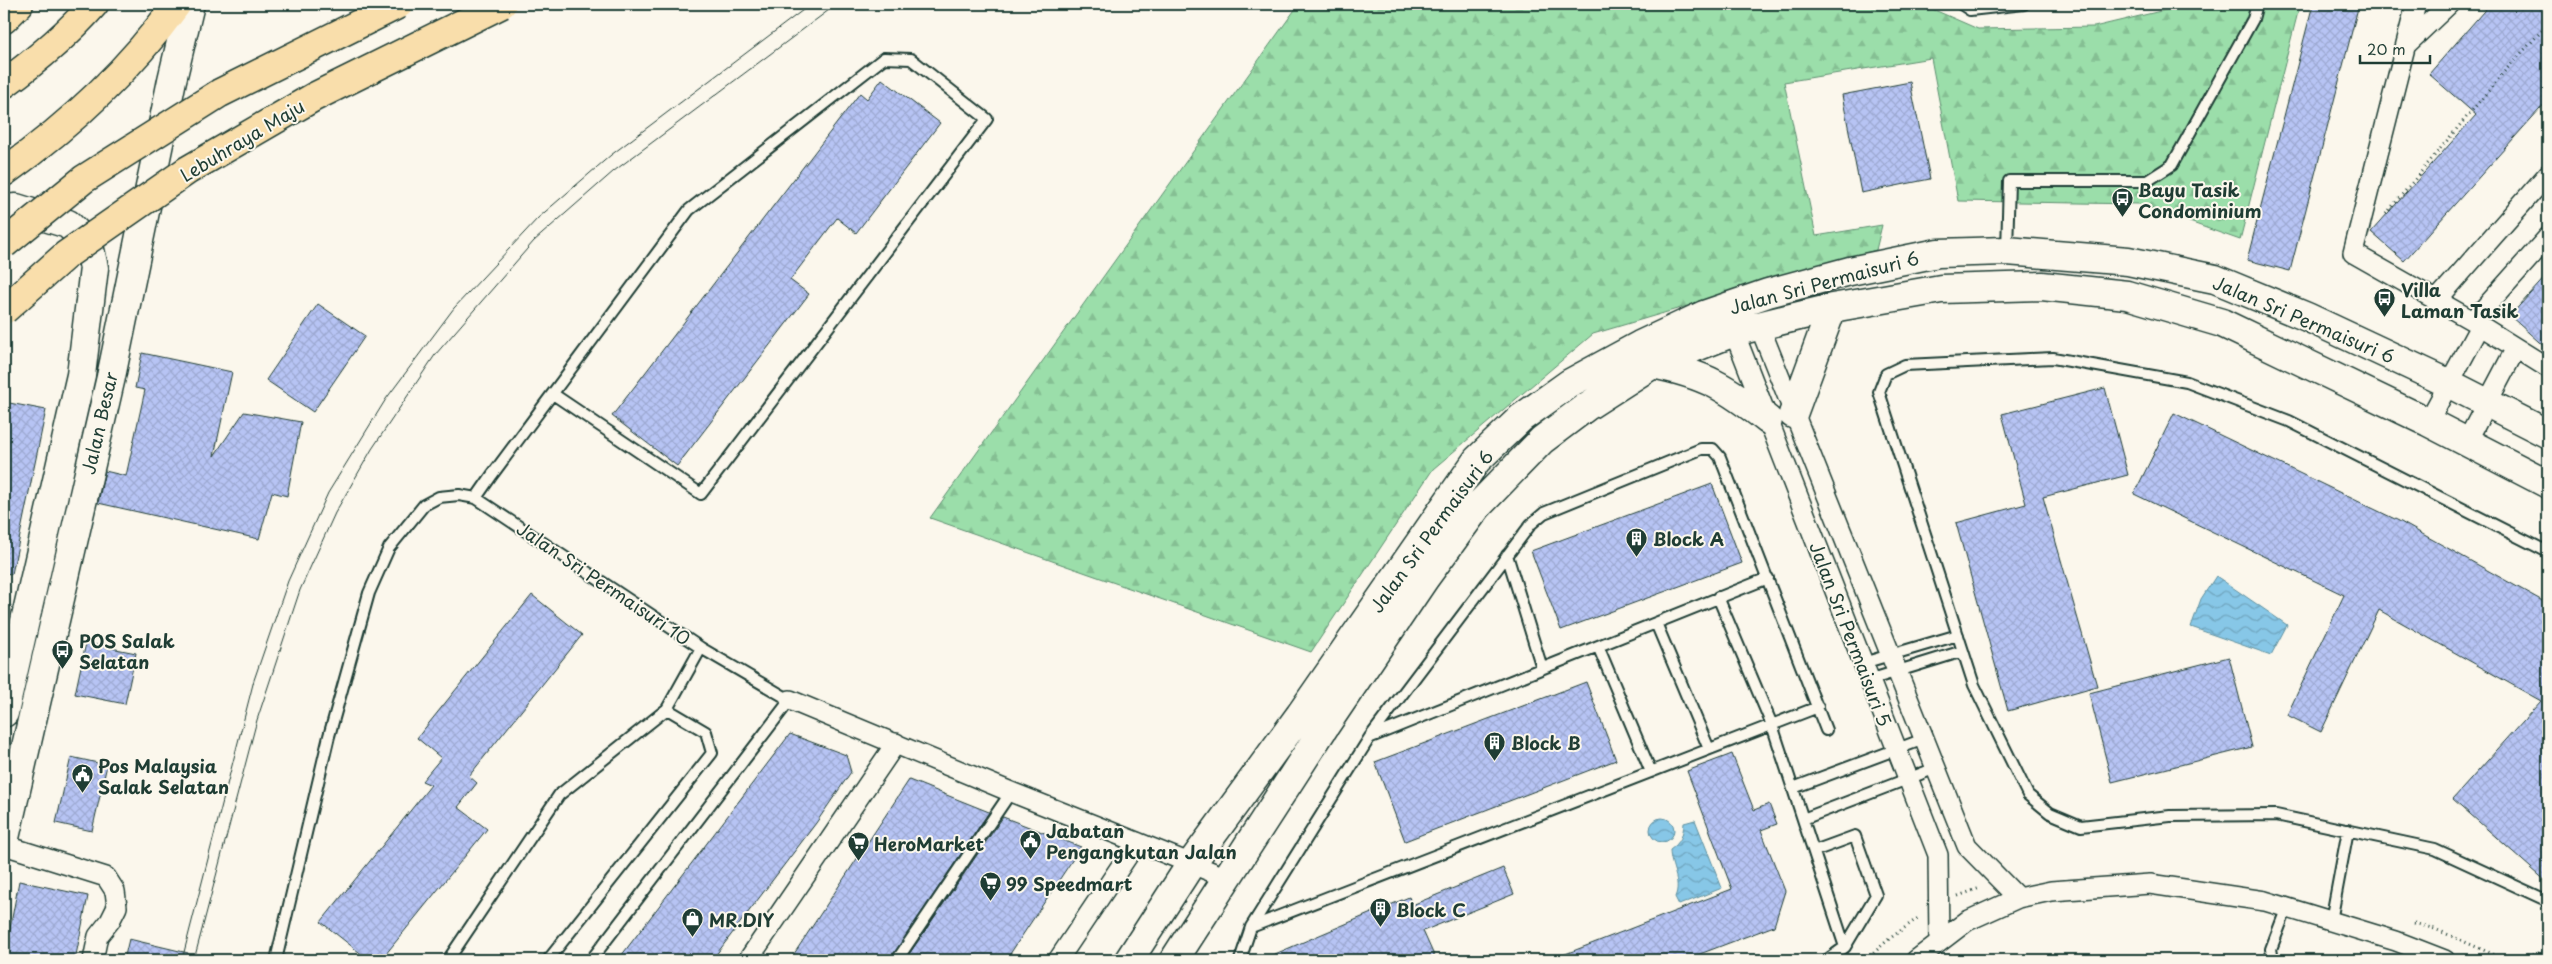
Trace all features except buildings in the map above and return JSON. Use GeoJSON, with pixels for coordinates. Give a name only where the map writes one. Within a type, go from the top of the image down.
{"type":"FeatureCollection","features":[{"type":"Feature","properties":{"kind":"highway"},"geometry":{"type":"LineString","coordinates":[[4,84],[32,64],[71,30],[94,4]]}},
{"type":"Feature","properties":{"kind":"highway"},"geometry":{"type":"LineString","coordinates":[[4,172],[27,155],[104,88],[158,30],[177,4]]}},
{"type":"Feature","properties":{"kind":"highway"},"geometry":{"type":"LineString","coordinates":[[4,244],[84,180],[220,93],[398,4]]}},
{"type":"Feature","properties":{"kind":"highway","name":"Lebuhraya Maju"},"geometry":{"type":"LineString","coordinates":[[4,310],[66,255],[188,170],[314,97],[502,4]]}},
{"type":"Feature","properties":{"kind":"street","name":"Jalan Besar"},"geometry":{"type":"LineString","coordinates":[[4,843],[82,494],[111,377],[190,4]]}},
{"type":"Feature","properties":{"kind":"street"},"geometry":{"type":"LineString","coordinates":[[2416,4],[2354,253],[2477,324],[2548,368]]}},
{"type":"Feature","properties":{"kind":"street"},"geometry":{"type":"LineString","coordinates":[[2406,44],[2449,4]]}},
{"type":"Feature","properties":{"kind":"street"},"geometry":{"type":"LineString","coordinates":[[2436,301],[2548,174]]}},
{"type":"Feature","properties":{"kind":"street","name":"Jalan Besar"},"geometry":{"type":"LineString","coordinates":[[4,209],[16,208],[68,224],[89,245],[94,268],[80,375],[54,489],[9,665],[4,713]]}},
{"type":"Feature","properties":{"kind":"street"},"geometry":{"type":"LineString","coordinates":[[2428,422],[2477,324],[2548,237]]}},
{"type":"Feature","properties":{"kind":"street","name":"Jalan Sri Permaisuri 6"},"geometry":{"type":"LineString","coordinates":[[1129,960],[1191,864],[1300,715],[1477,460],[1521,418],[1570,384],[1640,345],[1704,315],[1768,293],[1850,272],[1938,253],[2007,251],[2128,261],[2215,279],[2307,316],[2487,402],[2548,434]]}},
{"type":"Feature","properties":{"kind":"street","name":"Jalan Sri Permaisuri 6"},"geometry":{"type":"LineString","coordinates":[[1174,960],[1325,726],[1425,578],[1476,508],[1542,440],[1586,407],[1653,364],[1745,324],[1940,289],[2042,286],[2127,295],[2222,323],[2428,422],[2548,484]]}},
{"type":"Feature","properties":{"kind":"street"},"geometry":{"type":"LineString","coordinates":[[1704,315],[1745,324],[1768,293]]}},
{"type":"Feature","properties":{"kind":"street"},"geometry":{"type":"LineString","coordinates":[[1653,364],[1689,371],[1780,417],[1832,308]]}},
{"type":"Feature","properties":{"kind":"street","name":"Jalan Sri Permaisuri 5"},"geometry":{"type":"LineString","coordinates":[[1745,324],[1780,417],[1866,671],[1938,855],[1939,941]]}},
{"type":"Feature","properties":{"kind":"street","name":"Jalan Sri Permaisuri 5"},"geometry":{"type":"LineString","coordinates":[[1745,324],[1780,417],[1893,663],[1967,846],[2018,898]]}},
{"type":"Feature","properties":{"kind":"street"},"geometry":{"type":"LineString","coordinates":[[2466,441],[2516,348]]}},
{"type":"Feature","properties":{"kind":"street"},"geometry":{"type":"LineString","coordinates":[[54,489],[82,494]]}},
{"type":"Feature","properties":{"kind":"street","name":"Jalan Sri Permaisuri 10"},"geometry":{"type":"LineString","coordinates":[[790,700],[1010,792],[1227,878]]}},
{"type":"Feature","properties":{"kind":"street"},"geometry":{"type":"LineString","coordinates":[[748,960],[896,743]]}},
{"type":"Feature","properties":{"kind":"street"},"geometry":{"type":"LineString","coordinates":[[1058,960],[1138,842]]}},
{"type":"Feature","properties":{"kind":"street"},"geometry":{"type":"LineString","coordinates":[[4,843],[106,877],[115,890],[117,907],[110,921],[98,936],[93,960]]}},
{"type":"Feature","properties":{"kind":"street"},"geometry":{"type":"LineString","coordinates":[[1916,960],[1967,921],[2018,898],[2051,891],[2150,884],[2265,901],[2396,941],[2445,960]]}},
{"type":"Feature","properties":{"kind":"lane"},"geometry":{"type":"LineString","coordinates":[[1961,4],[1970,10],[2024,4]]}},
{"type":"Feature","properties":{"kind":"lane"},"geometry":{"type":"LineString","coordinates":[[2007,251],[2009,181],[2147,181],[2172,165],[2253,19],[2257,4]]}},
{"type":"Feature","properties":{"kind":"lane"},"geometry":{"type":"LineString","coordinates":[[476,498],[689,210],[884,58],[912,59],[987,119],[701,494],[553,394]]}},
{"type":"Feature","properties":{"kind":"lane"},"geometry":{"type":"LineString","coordinates":[[2548,552],[2289,421],[2187,382],[2053,358],[1905,365],[1886,374],[1879,392],[1974,685],[2028,795],[2050,813],[2081,826],[2170,816],[2276,816],[2435,849],[2548,901]]}},
{"type":"Feature","properties":{"kind":"lane"},"geometry":{"type":"LineString","coordinates":[[1240,960],[1251,927],[1370,737],[1532,524],[1544,513],[1701,449],[1713,449],[1720,457],[1826,730]]}},
{"type":"Feature","properties":{"kind":"lane","name":"Jalan Sri Permaisuri 10"},"geometry":{"type":"LineString","coordinates":[[276,960],[329,736],[369,593],[389,548],[424,505],[439,497],[459,495],[476,498],[701,648],[790,700]]}},
{"type":"Feature","properties":{"kind":"lane"},"geometry":{"type":"LineString","coordinates":[[1508,555],[1542,668]]}},
{"type":"Feature","properties":{"kind":"lane"},"geometry":{"type":"LineString","coordinates":[[1370,737],[1768,578]]}},
{"type":"Feature","properties":{"kind":"lane"},"geometry":{"type":"LineString","coordinates":[[1718,597],[1772,725],[1845,947]]}},
{"type":"Feature","properties":{"kind":"lane"},"geometry":{"type":"LineString","coordinates":[[1656,623],[1709,749]]}},
{"type":"Feature","properties":{"kind":"lane"},"geometry":{"type":"LineString","coordinates":[[1866,671],[1893,663],[1958,635]]}},
{"type":"Feature","properties":{"kind":"lane"},"geometry":{"type":"LineString","coordinates":[[1598,646],[1651,772]]}},
{"type":"Feature","properties":{"kind":"lane"},"geometry":{"type":"LineString","coordinates":[[448,960],[559,796],[667,709],[701,648]]}},
{"type":"Feature","properties":{"kind":"lane"},"geometry":{"type":"LineString","coordinates":[[1866,671],[1893,663],[1963,652]]}},
{"type":"Feature","properties":{"kind":"lane"},"geometry":{"type":"LineString","coordinates":[[592,960],[790,700]]}},
{"type":"Feature","properties":{"kind":"lane"},"geometry":{"type":"LineString","coordinates":[[1251,927],[1818,707]]}},
{"type":"Feature","properties":{"kind":"lane"},"geometry":{"type":"LineString","coordinates":[[548,960],[712,753],[706,732],[667,709]]}},
{"type":"Feature","properties":{"kind":"lane"},"geometry":{"type":"LineString","coordinates":[[1793,788],[1924,739]]}},
{"type":"Feature","properties":{"kind":"lane"},"geometry":{"type":"LineString","coordinates":[[1803,818],[1936,768]]}},
{"type":"Feature","properties":{"kind":"lane"},"geometry":{"type":"LineString","coordinates":[[897,960],[1010,792]]}},
{"type":"Feature","properties":{"kind":"lane"},"geometry":{"type":"LineString","coordinates":[[2331,921],[2348,830]]}},
{"type":"Feature","properties":{"kind":"lane"},"geometry":{"type":"LineString","coordinates":[[1814,851],[1855,836],[1876,895],[1845,947],[1827,960]]}},
{"type":"Feature","properties":{"kind":"lane"},"geometry":{"type":"LineString","coordinates":[[2273,960],[2271,949],[2287,908]]}},
{"type":"Feature","properties":{"kind":"path"},"geometry":{"type":"LineString","coordinates":[[2385,215],[2504,72],[2548,24]]}},
{"type":"Feature","properties":{"kind":"green space"},"geometry":{"type":"Polygon","coordinates":[[[1299,4],[1942,4],[1930,8],[1978,29],[2094,27],[2190,4],[2300,4],[2240,240],[2139,204],[1958,201],[1931,58],[1784,82],[1816,236],[1882,225],[1876,250],[1593,334],[1433,469],[1311,652],[930,518],[1299,4]]]}},
{"type":"Feature","properties":{"kind":"water"},"geometry":{"type":"Polygon","coordinates":[[[2216,576],[2287,625],[2271,655],[2191,627],[2201,599],[2216,576]]]}},
{"type":"Feature","properties":{"kind":"water"},"geometry":{"type":"Polygon","coordinates":[[[1662,818],[1671,821],[1674,830],[1671,839],[1662,842],[1653,839],[1650,830],[1653,821],[1662,818]]]}},
{"type":"Feature","properties":{"kind":"water"},"geometry":{"type":"Polygon","coordinates":[[[1695,820],[1722,888],[1679,905],[1675,897],[1677,885],[1670,850],[1681,838],[1684,823],[1695,820]]]}},
{"type":"Feature","properties":{"kind":"tram line"},"geometry":{"type":"LineString","coordinates":[[182,960],[254,680],[288,581],[328,493],[386,399],[454,308],[538,218],[611,155],[811,4]]}},
{"type":"Feature","properties":{"kind":"tram line"},"geometry":{"type":"LineString","coordinates":[[194,960],[257,720],[300,590],[335,513],[372,449],[435,355],[534,241],[614,171],[837,4]]}},
{"type":"Feature","properties":{"kind":"place","name":"Bayu Tasik Condominium"},"geometry":{"type":"Point","coordinates":[2122,218]}},
{"type":"Feature","properties":{"kind":"place","name":"Villa Laman Tasik"},"geometry":{"type":"Point","coordinates":[2385,318]}},
{"type":"Feature","properties":{"kind":"place","name":"Block A"},"geometry":{"type":"Point","coordinates":[1637,557]}},
{"type":"Feature","properties":{"kind":"place","name":"POS Salak Selatan"},"geometry":{"type":"Point","coordinates":[63,669]}},
{"type":"Feature","properties":{"kind":"place","name":"Block B"},"geometry":{"type":"Point","coordinates":[1495,761]}},
{"type":"Feature","properties":{"kind":"place","name":"Pos Malaysia Salak Selatan"},"geometry":{"type":"Point","coordinates":[82,794]}},
{"type":"Feature","properties":{"kind":"place","name":"Jabatan Pengangkutan Jalan"},"geometry":{"type":"Point","coordinates":[1030,859]}},
{"type":"Feature","properties":{"kind":"place","name":"HeroMarket"},"geometry":{"type":"Point","coordinates":[858,862]}},
{"type":"Feature","properties":{"kind":"place","name":"99 Speedmart"},"geometry":{"type":"Point","coordinates":[990,902]}},
{"type":"Feature","properties":{"kind":"place","name":"Block C"},"geometry":{"type":"Point","coordinates":[1380,928]}},
{"type":"Feature","properties":{"kind":"place","name":"MR.DIY"},"geometry":{"type":"Point","coordinates":[693,938]}}]}
